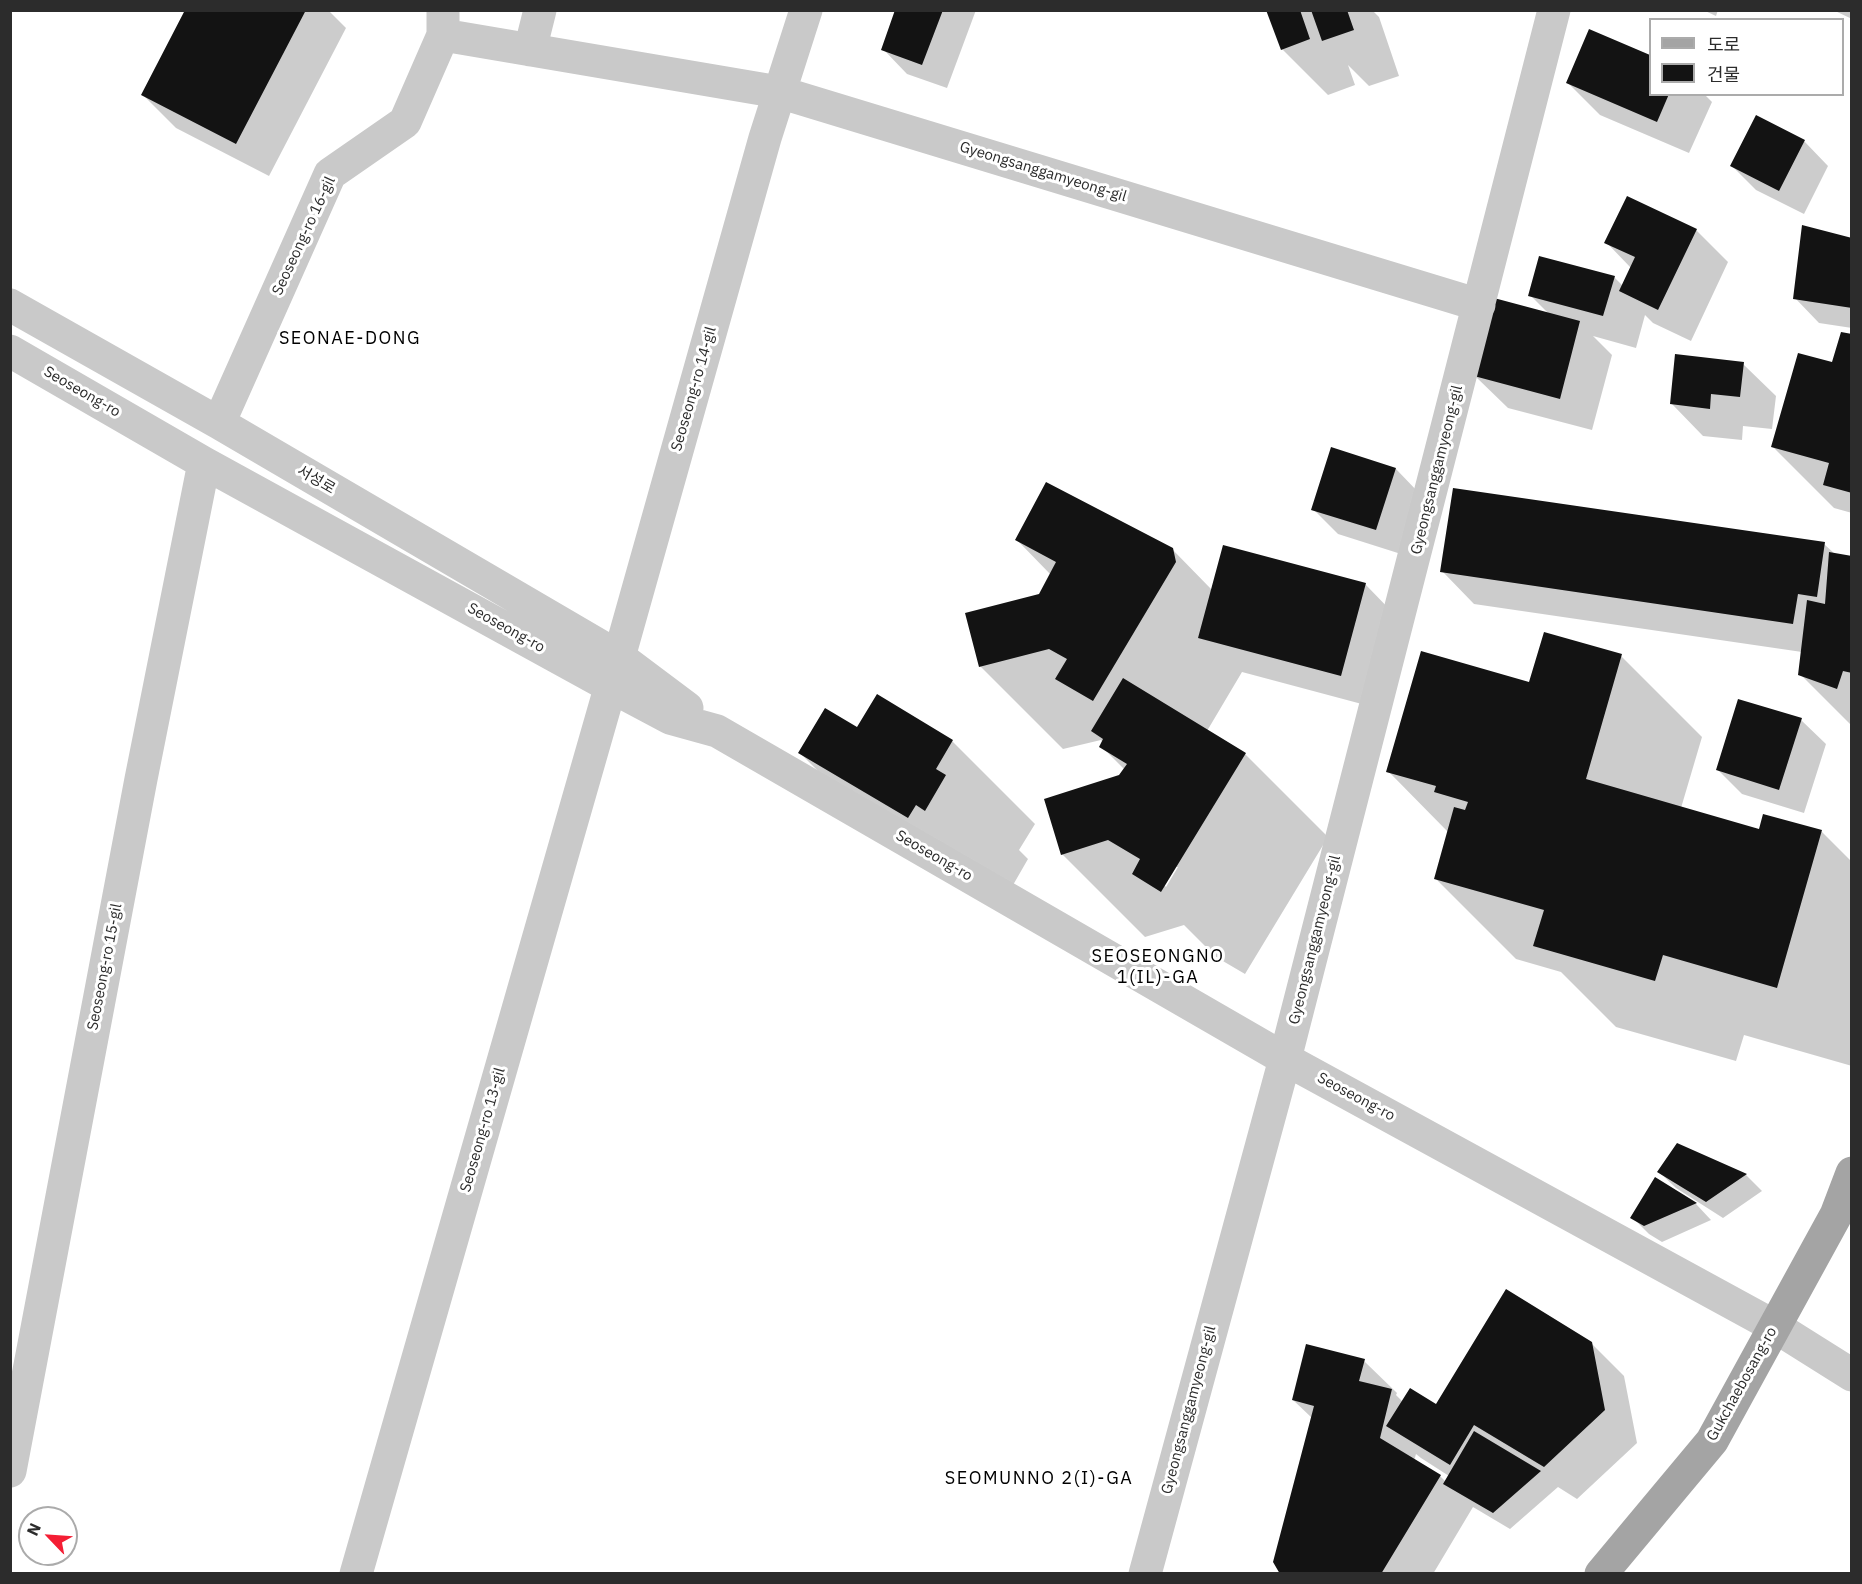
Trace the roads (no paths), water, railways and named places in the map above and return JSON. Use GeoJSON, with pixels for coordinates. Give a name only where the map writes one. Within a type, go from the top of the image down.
{"type":"FeatureCollection","features":[{"type":"Feature","properties":{"kind":"main road","name":"Gukchaebosang-ro"},"geometry":{"type":"LineString","coordinates":[[1601,1574],[1712,1441],[1836,1215],[1851,1173]]}},
{"type":"Feature","properties":{"kind":"street"},"geometry":{"type":"LineString","coordinates":[[530,50],[540,10]]}},
{"type":"Feature","properties":{"kind":"street","name":"Seoseong-ro 14-gil"},"geometry":{"type":"LineString","coordinates":[[615,672],[779,92],[806,10]]}},
{"type":"Feature","properties":{"kind":"street","name":"Gyeongsanggamyeong-gil"},"geometry":{"type":"LineString","coordinates":[[1145,1574],[1285,1059],[1554,10]]}},
{"type":"Feature","properties":{"kind":"street"},"geometry":{"type":"LineString","coordinates":[[443,23],[530,50],[779,92]]}},
{"type":"Feature","properties":{"kind":"street","name":"Seoseong-ro 16-gil"},"geometry":{"type":"LineString","coordinates":[[219,423],[330,174],[405,122],[443,23]]}},
{"type":"Feature","properties":{"kind":"street","name":"Gyeongsanggamyeong-gil"},"geometry":{"type":"LineString","coordinates":[[779,92],[1479,305]]}},
{"type":"Feature","properties":{"kind":"street","name":"서성로"},"geometry":{"type":"LineString","coordinates":[[10,305],[219,423],[615,672]]}},
{"type":"Feature","properties":{"kind":"street","name":"Seoseong-ro"},"geometry":{"type":"LineString","coordinates":[[10,351],[204,463],[615,672],[670,718],[717,731],[1285,1059],[1774,1326],[1851,1376]]}},
{"type":"Feature","properties":{"kind":"street","name":"Seoseong-ro 15-gil"},"geometry":{"type":"LineString","coordinates":[[10,1471],[141,779],[204,463]]}},
{"type":"Feature","properties":{"kind":"street","name":"Seoseong-ro 13-gil"},"geometry":{"type":"LineString","coordinates":[[356,1574],[615,672]]}},
{"type":"Feature","properties":{"kind":"district","name":"SEONAE-DONG"},"geometry":{"type":"Point","coordinates":[350,339]}},
{"type":"Feature","properties":{"kind":"district","name":"SEOSEONGNO 1(IL)-GA"},"geometry":{"type":"Point","coordinates":[1158,967]}},
{"type":"Feature","properties":{"kind":"district","name":"SEOMUNNO 2(I)-GA"},"geometry":{"type":"Point","coordinates":[1039,1479]}}]}
